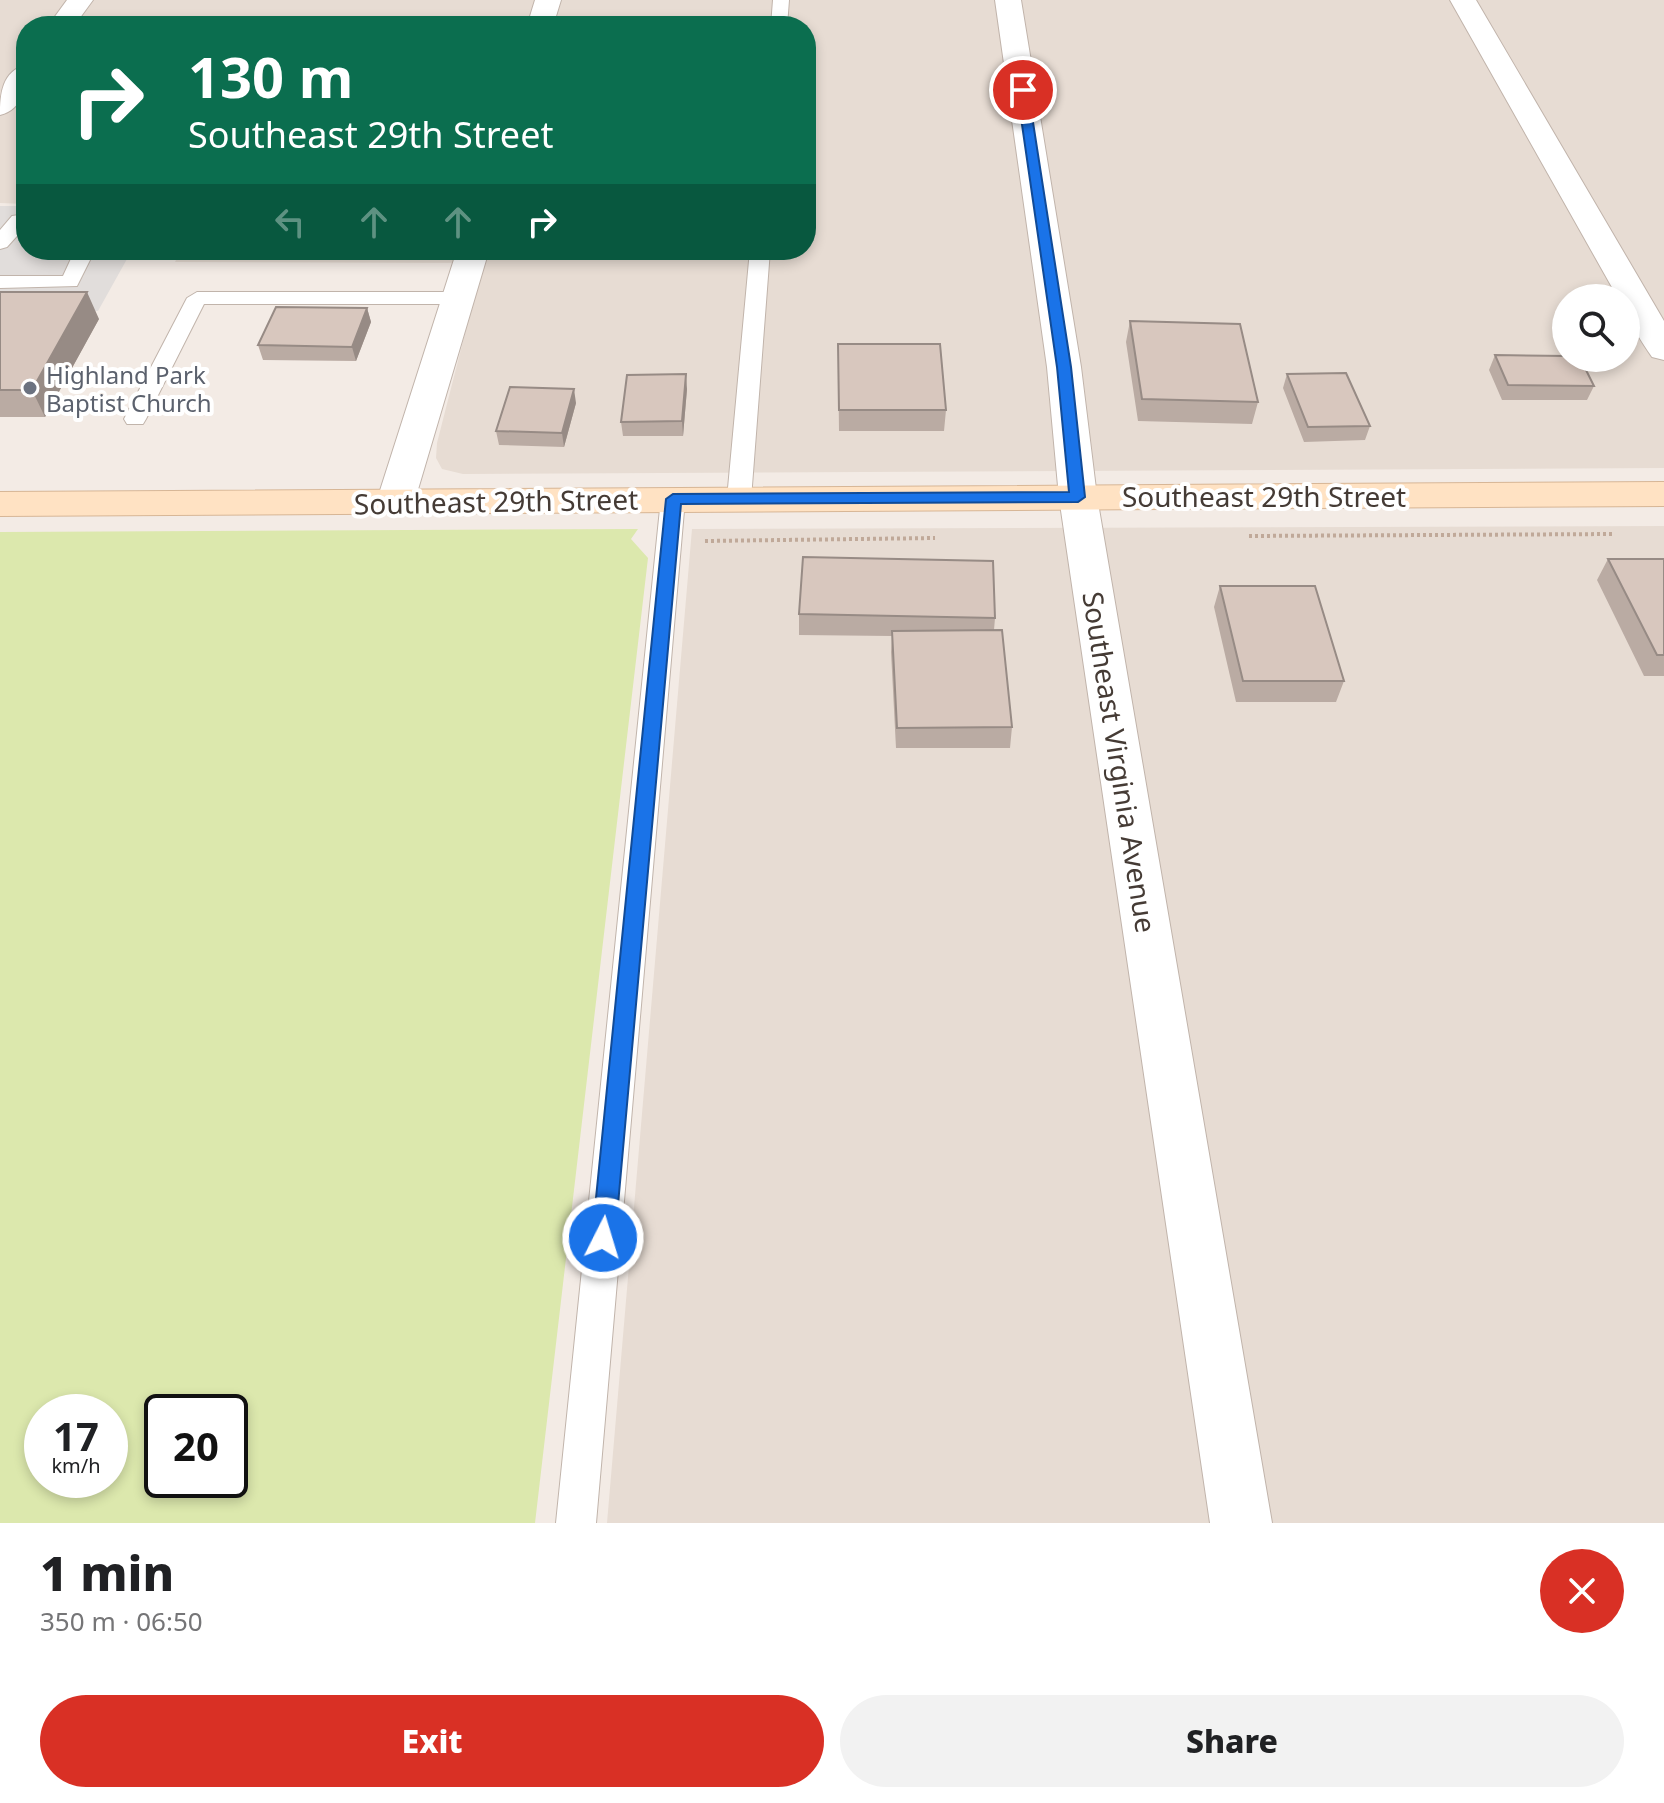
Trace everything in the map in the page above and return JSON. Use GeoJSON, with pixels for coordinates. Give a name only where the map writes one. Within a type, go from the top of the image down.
{"type":"FeatureCollection","features":[{"type":"Feature","properties":{"kind":"main road","name":"Southeast 29th Street"},"geometry":{"type":"LineString","coordinates":[[0,504],[1664,494]]}},
{"type":"Feature","properties":{"kind":"street","name":"Southeast Virginia Avenue"},"geometry":{"type":"LineString","coordinates":[[1008,0],[1064,367],[1078,497],[1241,1523]]}},
{"type":"Feature","properties":{"kind":"street"},"geometry":{"type":"LineString","coordinates":[[1463,0],[1664,350]]}},
{"type":"Feature","properties":{"kind":"street"},"geometry":{"type":"LineString","coordinates":[[0,107],[16,86]]}},
{"type":"Feature","properties":{"kind":"street"},"geometry":{"type":"LineString","coordinates":[[395,503],[470,260]]}},
{"type":"Feature","properties":{"kind":"lane"},"geometry":{"type":"LineString","coordinates":[[0,243],[16,224]]}},
{"type":"Feature","properties":{"kind":"lane"},"geometry":{"type":"LineString","coordinates":[[0,282],[70,282],[80,260]]}},
{"type":"Feature","properties":{"kind":"lane"},"geometry":{"type":"LineString","coordinates":[[739,499],[759,260]]}},
{"type":"Feature","properties":{"kind":"lane"},"geometry":{"type":"LineString","coordinates":[[135,419],[197,298],[458,298]]}},
{"type":"Feature","properties":{"kind":"lane"},"geometry":{"type":"LineString","coordinates":[[576,1523],[673,499]]}},
{"type":"Feature","properties":{"kind":"path"},"geometry":{"type":"LineString","coordinates":[[1237,536],[1618,534]]}},
{"type":"Feature","properties":{"kind":"path"},"geometry":{"type":"LineString","coordinates":[[669,542],[941,538]]}},
{"type":"Feature","properties":{"kind":"shaded area"},"geometry":{"type":"Polygon","coordinates":[[[0,0],[1664,0],[1664,468],[463,474],[442,469],[436,458],[437,443],[483,263],[176,260],[816,260],[816,16],[16,16],[16,204],[0,203],[0,0]]]}},
{"type":"Feature","properties":{"kind":"shaded area"},"geometry":{"type":"Polygon","coordinates":[[[0,206],[16,206],[16,260],[126,260],[98,311],[0,311],[0,206]]]}},
{"type":"Feature","properties":{"kind":"shaded area"},"geometry":{"type":"Polygon","coordinates":[[[1664,526],[1664,1523],[607,1523],[692,529],[1664,526]]]}},
{"type":"Feature","properties":{"kind":"green space"},"geometry":{"type":"Polygon","coordinates":[[[638,529],[631,539],[648,558],[535,1523],[0,1523],[0,532],[638,529]]]}},
{"type":"Feature","properties":{"kind":"building"},"geometry":{"type":"Polygon","coordinates":[[[0,292],[87,292],[32,390],[0,390],[0,292]]]}},
{"type":"Feature","properties":{"kind":"building"},"geometry":{"type":"Polygon","coordinates":[[[276,307],[367,308],[352,347],[258,345],[276,307]]]}},
{"type":"Feature","properties":{"kind":"building"},"geometry":{"type":"Polygon","coordinates":[[[1130,321],[1240,324],[1258,402],[1142,399],[1130,321]]]}},
{"type":"Feature","properties":{"kind":"building"},"geometry":{"type":"Polygon","coordinates":[[[838,344],[940,344],[946,410],[839,410],[838,344]]]}},
{"type":"Feature","properties":{"kind":"building"},"geometry":{"type":"Polygon","coordinates":[[[1495,355],[1552,356],[1552,372],[1587,372],[1594,386],[1508,385],[1495,355]]]}},
{"type":"Feature","properties":{"kind":"building"},"geometry":{"type":"Polygon","coordinates":[[[1346,373],[1370,426],[1308,427],[1287,374],[1346,373]]]}},
{"type":"Feature","properties":{"kind":"building"},"geometry":{"type":"Polygon","coordinates":[[[686,374],[682,421],[621,422],[627,375],[686,374]]]}},
{"type":"Feature","properties":{"kind":"building"},"geometry":{"type":"Polygon","coordinates":[[[510,387],[574,389],[562,433],[496,431],[510,387]]]}},
{"type":"Feature","properties":{"kind":"building"},"geometry":{"type":"Polygon","coordinates":[[[803,557],[993,561],[995,618],[799,614],[803,557]]]}},
{"type":"Feature","properties":{"kind":"building"},"geometry":{"type":"Polygon","coordinates":[[[1608,559],[1664,559],[1664,655],[1657,655],[1608,559]]]}},
{"type":"Feature","properties":{"kind":"building"},"geometry":{"type":"Polygon","coordinates":[[[1220,586],[1315,586],[1344,681],[1243,681],[1220,586]]]}},
{"type":"Feature","properties":{"kind":"building"},"geometry":{"type":"Polygon","coordinates":[[[1002,630],[1012,727],[897,728],[892,631],[1002,630]]]}},
{"type":"Feature","properties":{"kind":"place","name":"Highland Park Baptist Church"},"geometry":{"type":"Point","coordinates":[30,388]}},
{"type":"Feature","properties":{"kind":"route"},"geometry":{"type":"LineString","coordinates":[[603,1238],[673,499],[1078,497],[1064,367],[1023,90]]}}]}
